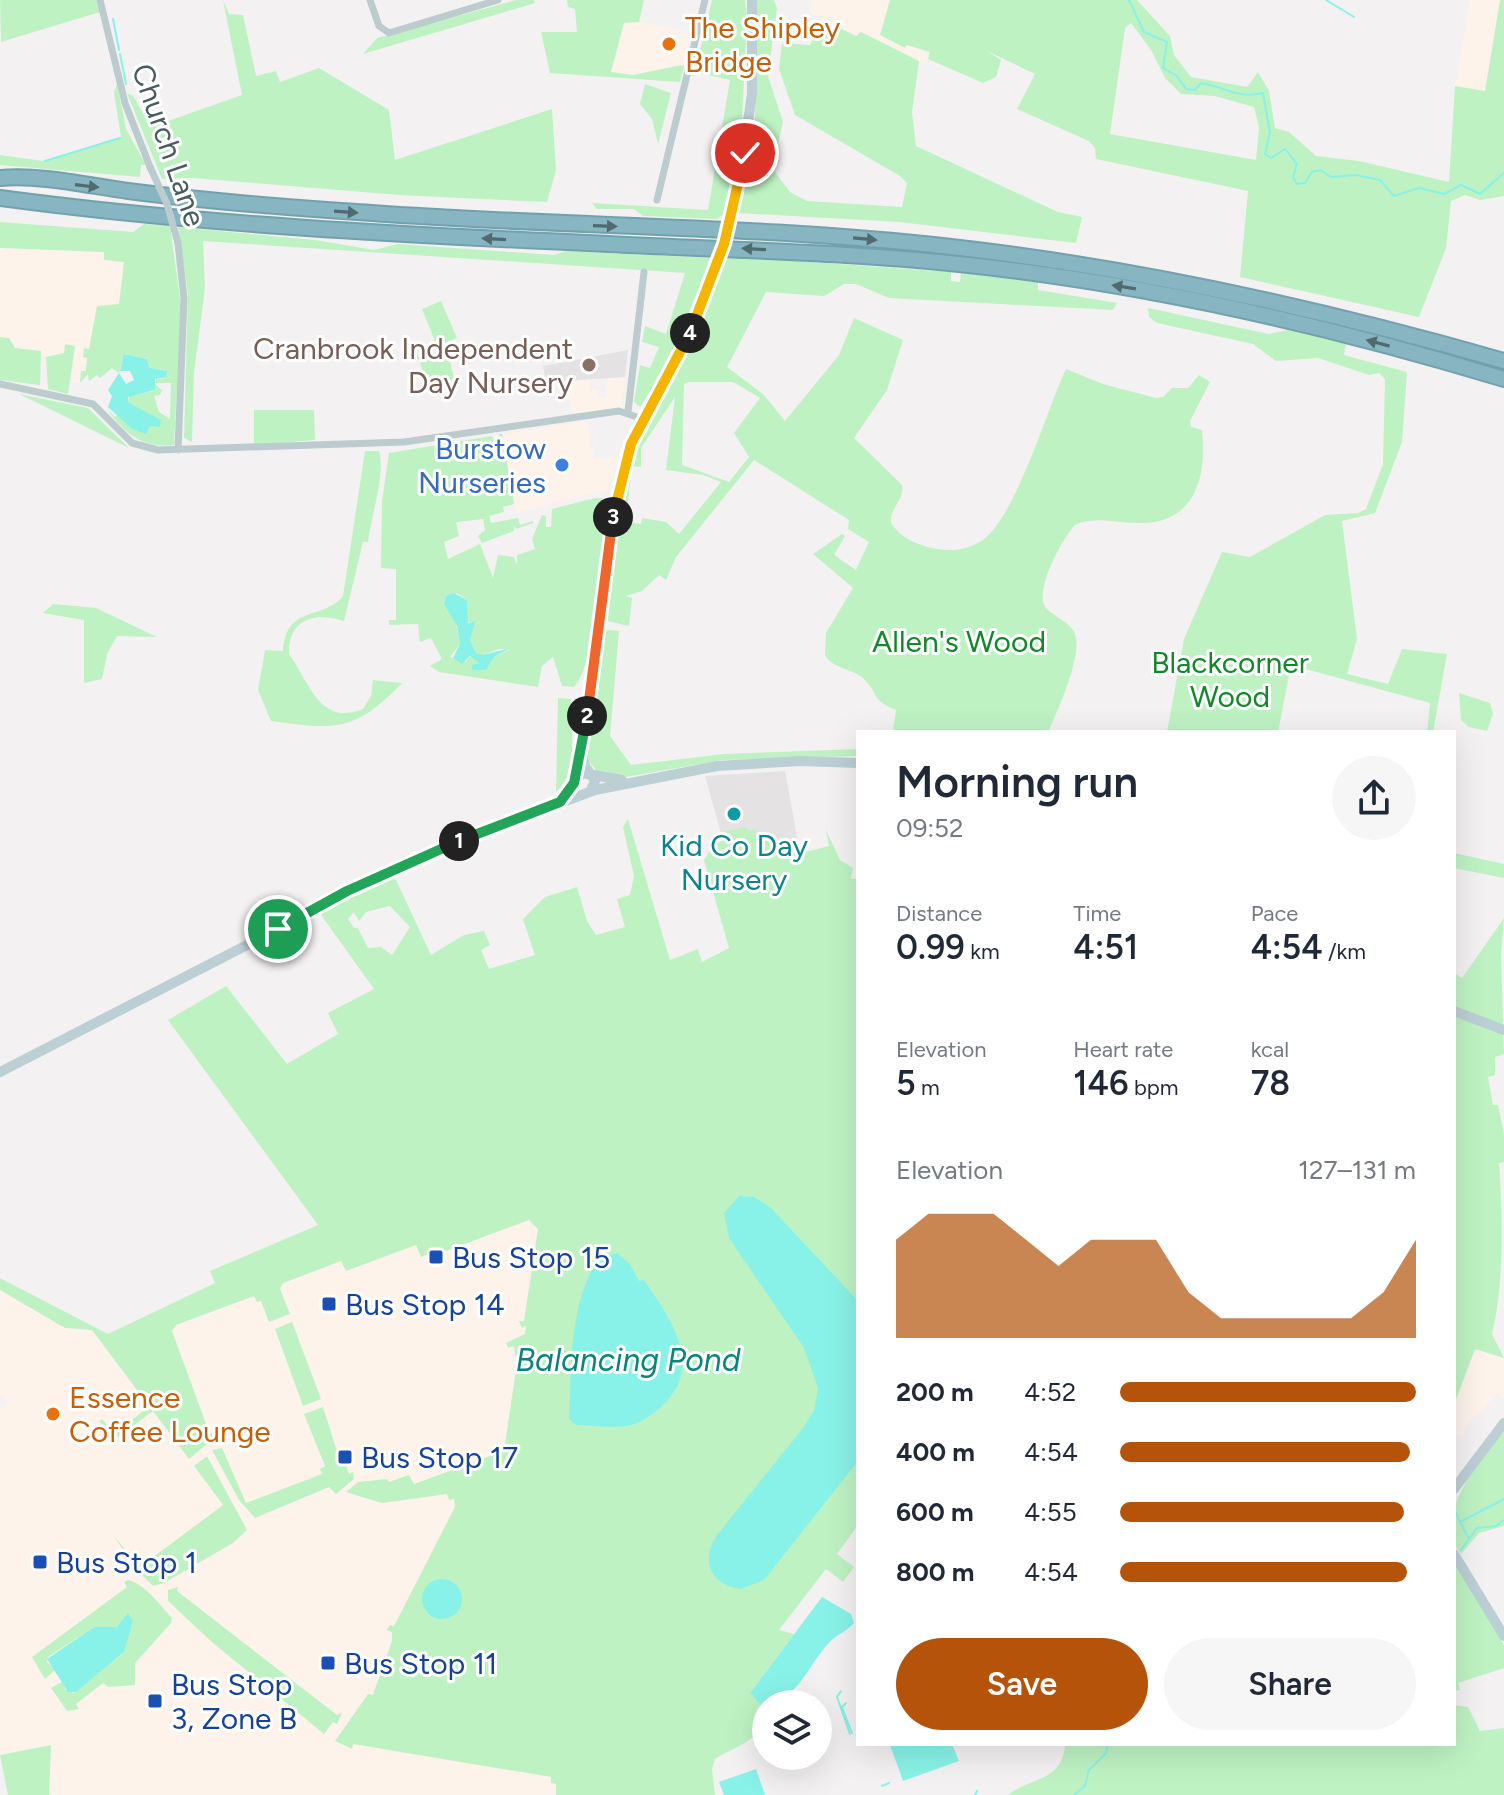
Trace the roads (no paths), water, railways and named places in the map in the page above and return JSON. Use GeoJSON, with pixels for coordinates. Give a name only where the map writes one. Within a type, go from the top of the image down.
{"type":"FeatureCollection","features":[{"type":"Feature","properties":{"kind":"highway"},"geometry":{"type":"LineString","coordinates":[[3,176],[315,210],[520,224],[766,232],[952,247],[1102,267],[1238,291],[1383,326],[1504,361]]}},
{"type":"Feature","properties":{"kind":"highway"},"geometry":{"type":"LineString","coordinates":[[2,199],[354,230],[813,251],[963,264],[1142,290],[1255,312],[1504,379]]}},
{"type":"Feature","properties":{"kind":"main road"},"geometry":{"type":"LineString","coordinates":[[588,792],[576,789],[574,781],[584,736],[616,495],[628,453],[643,419],[684,346],[710,284],[737,196],[752,94],[752,0]]}},
{"type":"Feature","properties":{"kind":"main road"},"geometry":{"type":"LineString","coordinates":[[584,736],[583,761],[595,784],[588,792]]}},
{"type":"Feature","properties":{"kind":"main road"},"geometry":{"type":"LineString","coordinates":[[0,1072],[424,854],[588,792],[717,766],[800,761],[856,763]]}},
{"type":"Feature","properties":{"kind":"main road"},"geometry":{"type":"LineString","coordinates":[[556,805],[580,773],[636,782]]}},
{"type":"Feature","properties":{"kind":"main road"},"geometry":{"type":"LineString","coordinates":[[1456,1012],[1504,1030]]}},
{"type":"Feature","properties":{"kind":"main road"},"geometry":{"type":"LineString","coordinates":[[1457,1484],[1504,1423]]}},
{"type":"Feature","properties":{"kind":"main road"},"geometry":{"type":"LineString","coordinates":[[1456,1557],[1504,1636]]}},
{"type":"Feature","properties":{"kind":"street","name":"Church Lane"},"geometry":{"type":"LineString","coordinates":[[100,0],[125,103],[167,204],[178,243],[184,293],[178,450]]}},
{"type":"Feature","properties":{"kind":"street"},"geometry":{"type":"LineString","coordinates":[[370,0],[380,29],[389,33],[498,0]]}},
{"type":"Feature","properties":{"kind":"street"},"geometry":{"type":"LineString","coordinates":[[657,200],[705,0]]}},
{"type":"Feature","properties":{"kind":"street"},"geometry":{"type":"LineString","coordinates":[[628,412],[644,272]]}},
{"type":"Feature","properties":{"kind":"street"},"geometry":{"type":"LineString","coordinates":[[0,384],[89,402],[101,410],[132,443],[147,449],[404,442],[628,412],[643,419]]}},
{"type":"Feature","properties":{"kind":"water"},"geometry":{"type":"Polygon","coordinates":[[[124,354],[147,359],[150,368],[167,371],[166,377],[155,379],[155,390],[128,397],[129,403],[161,420],[160,427],[150,426],[146,434],[132,429],[108,407],[112,396],[108,390],[119,373],[126,384],[134,380],[130,371],[120,371],[124,354]]]}},
{"type":"Feature","properties":{"kind":"water"},"geometry":{"type":"Polygon","coordinates":[[[454,593],[467,600],[468,623],[476,621],[470,640],[476,653],[483,655],[510,648],[494,657],[486,670],[472,670],[471,665],[479,663],[470,656],[462,664],[453,658],[460,644],[457,626],[444,604],[446,596],[454,593]]]}},
{"type":"Feature","properties":{"kind":"water","name":"Balancing Pond"},"geometry":{"type":"Polygon","coordinates":[[[739,1196],[754,1197],[770,1207],[856,1299],[856,1464],[764,1580],[741,1589],[730,1587],[715,1577],[709,1562],[712,1545],[803,1428],[814,1410],[818,1388],[804,1348],[729,1238],[724,1213],[739,1196]]]}},
{"type":"Feature","properties":{"kind":"water","name":"Balancing Pond"},"geometry":{"type":"Polygon","coordinates":[[[617,1253],[630,1264],[639,1281],[644,1280],[673,1326],[682,1358],[681,1374],[675,1390],[663,1405],[641,1421],[620,1427],[576,1425],[569,1419],[576,1318],[597,1259],[617,1253]]]}},
{"type":"Feature","properties":{"kind":"water"},"geometry":{"type":"Polygon","coordinates":[[[442,1579],[456,1585],[462,1599],[456,1613],[442,1619],[428,1613],[422,1599],[428,1585],[442,1579]]]}},
{"type":"Feature","properties":{"kind":"water"},"geometry":{"type":"Polygon","coordinates":[[[822,1597],[851,1614],[854,1623],[826,1646],[793,1690],[752,1690],[822,1597]]]}},
{"type":"Feature","properties":{"kind":"water"},"geometry":{"type":"Polygon","coordinates":[[[128,1613],[133,1621],[124,1652],[76,1692],[68,1692],[47,1659],[94,1627],[117,1627],[128,1613]]]}},
{"type":"Feature","properties":{"kind":"water"},"geometry":{"type":"Polygon","coordinates":[[[890,1746],[953,1746],[959,1761],[903,1781],[890,1746]]]}},
{"type":"Feature","properties":{"kind":"water"},"geometry":{"type":"Polygon","coordinates":[[[756,1770],[765,1795],[724,1795],[719,1782],[756,1770]]]}},
{"type":"Feature","properties":{"kind":"waterway"},"geometry":{"type":"LineString","coordinates":[[1129,0],[1144,32],[1167,42],[1163,68],[1177,76],[1186,89],[1195,90],[1201,83],[1238,94],[1263,93],[1270,132],[1265,154],[1271,158],[1285,149],[1297,164],[1293,177],[1297,184],[1305,183],[1312,172],[1320,170],[1331,177],[1356,175],[1380,180],[1394,196],[1419,188],[1444,194],[1461,185],[1480,194],[1504,173]]}},
{"type":"Feature","properties":{"kind":"waterway"},"geometry":{"type":"LineString","coordinates":[[1326,0],[1354,17]]}},
{"type":"Feature","properties":{"kind":"waterway"},"geometry":{"type":"LineString","coordinates":[[113,19],[119,50]]}},
{"type":"Feature","properties":{"kind":"waterway"},"geometry":{"type":"LineString","coordinates":[[120,54],[126,84]]}},
{"type":"Feature","properties":{"kind":"waterway"},"geometry":{"type":"LineString","coordinates":[[45,161],[120,138]]}},
{"type":"Feature","properties":{"kind":"waterway"},"geometry":{"type":"LineString","coordinates":[[1468,1537],[1460,1522],[1504,1499]]}},
{"type":"Feature","properties":{"kind":"waterway"},"geometry":{"type":"LineString","coordinates":[[1456,1513],[1460,1522]]}},
{"type":"Feature","properties":{"kind":"waterway"},"geometry":{"type":"LineString","coordinates":[[1461,1550],[1477,1528],[1496,1526],[1504,1520]]}},
{"type":"Feature","properties":{"kind":"waterway"},"geometry":{"type":"LineString","coordinates":[[841,1691],[837,1697],[850,1734]]}},
{"type":"Feature","properties":{"kind":"waterway"},"geometry":{"type":"LineString","coordinates":[[846,1703],[842,1707],[852,1733]]}},
{"type":"Feature","properties":{"kind":"waterway"},"geometry":{"type":"LineString","coordinates":[[1074,1795],[1085,1786],[1089,1770],[1106,1753],[1108,1746]]}},
{"type":"Feature","properties":{"kind":"waterway"},"geometry":{"type":"LineString","coordinates":[[882,1786],[889,1783]]}},
{"type":"Feature","properties":{"kind":"waterway"},"geometry":{"type":"LineString","coordinates":[[975,1795],[977,1791]]}},
{"type":"Feature","properties":{"kind":"place","name":"The Shipley Bridge"},"geometry":{"type":"Point","coordinates":[669,44]}},
{"type":"Feature","properties":{"kind":"place","name":"Cranbrook Independent Day Nursery"},"geometry":{"type":"Point","coordinates":[589,365]}},
{"type":"Feature","properties":{"kind":"place","name":"Burstow Nurseries"},"geometry":{"type":"Point","coordinates":[562,465]}},
{"type":"Feature","properties":{"kind":"place","name":"Kid Co Day Nursery"},"geometry":{"type":"Point","coordinates":[734,814]}},
{"type":"Feature","properties":{"kind":"place","name":"Bus Stop 15"},"geometry":{"type":"Point","coordinates":[436,1257]}},
{"type":"Feature","properties":{"kind":"place","name":"Bus Stop 14"},"geometry":{"type":"Point","coordinates":[329,1304]}},
{"type":"Feature","properties":{"kind":"place","name":"Essence Coffee Lounge"},"geometry":{"type":"Point","coordinates":[53,1414]}},
{"type":"Feature","properties":{"kind":"place","name":"Bus Stop 17"},"geometry":{"type":"Point","coordinates":[345,1457]}},
{"type":"Feature","properties":{"kind":"place","name":"Bus Stop 1"},"geometry":{"type":"Point","coordinates":[40,1562]}},
{"type":"Feature","properties":{"kind":"place","name":"Bus Stop 11"},"geometry":{"type":"Point","coordinates":[328,1663]}},
{"type":"Feature","properties":{"kind":"place","name":"Bus Stop 3, Zone B"},"geometry":{"type":"Point","coordinates":[155,1701]}},
{"type":"Feature","properties":{"kind":"park label","name":"Allen's Wood"},"geometry":{"type":"Point","coordinates":[959,641]}},
{"type":"Feature","properties":{"kind":"park label","name":"Blackcorner Wood"},"geometry":{"type":"Point","coordinates":[1230,679]}}]}
